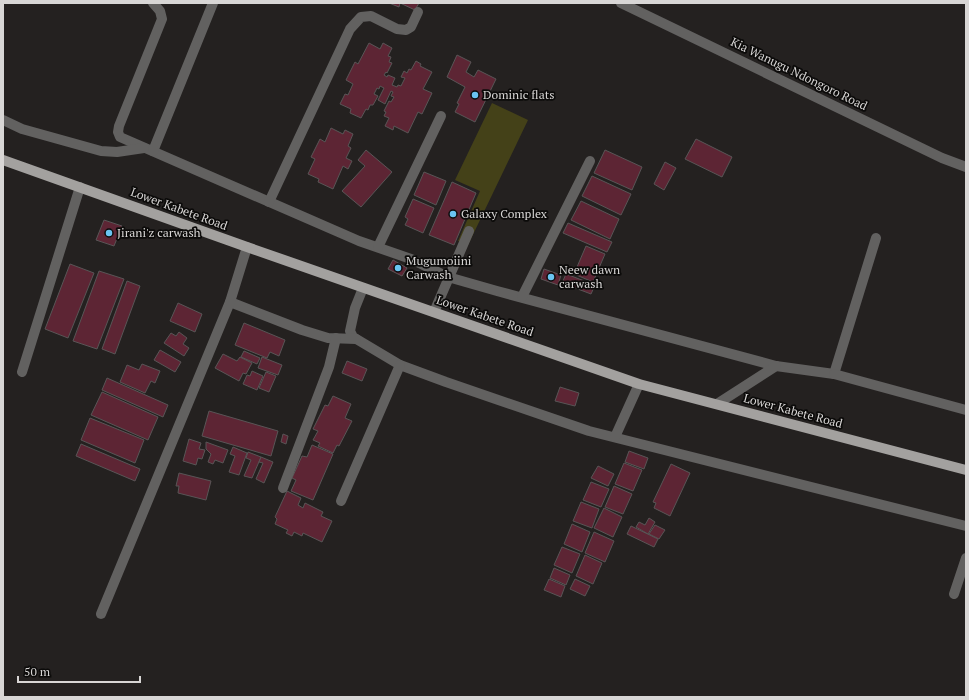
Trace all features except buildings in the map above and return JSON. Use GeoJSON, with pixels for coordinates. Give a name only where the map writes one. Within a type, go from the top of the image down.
{"type":"FeatureCollection","features":[{"type":"Feature","properties":{"kind":"main road","name":"Lower Kabete Road"},"geometry":{"type":"LineString","coordinates":[[3,160],[639,384],[966,470]]}},
{"type":"Feature","properties":{"kind":"street"},"geometry":{"type":"LineString","coordinates":[[154,3],[160,11],[162,19],[119,126],[118,132],[120,137],[360,241],[411,259],[448,277],[776,366],[834,374],[966,410]]}},
{"type":"Feature","properties":{"kind":"street"},"geometry":{"type":"LineString","coordinates":[[149,149],[213,3]]}},
{"type":"Feature","properties":{"kind":"street","name":"Kia Wanugu Ndongoro Road"},"geometry":{"type":"LineString","coordinates":[[621,3],[942,158],[966,167]]}},
{"type":"Feature","properties":{"kind":"street"},"geometry":{"type":"LineString","coordinates":[[269,202],[350,29],[360,17],[371,16],[398,29],[406,30],[411,27],[418,12]]}},
{"type":"Feature","properties":{"kind":"street"},"geometry":{"type":"LineString","coordinates":[[378,247],[441,116]]}},
{"type":"Feature","properties":{"kind":"street"},"geometry":{"type":"LineString","coordinates":[[3,120],[22,129],[101,151],[117,152],[149,149]]}},
{"type":"Feature","properties":{"kind":"street"},"geometry":{"type":"LineString","coordinates":[[522,297],[590,161]]}},
{"type":"Feature","properties":{"kind":"street"},"geometry":{"type":"LineString","coordinates":[[22,372],[80,187]]}},
{"type":"Feature","properties":{"kind":"street"},"geometry":{"type":"LineString","coordinates":[[434,312],[469,231]]}},
{"type":"Feature","properties":{"kind":"street"},"geometry":{"type":"LineString","coordinates":[[834,374],[876,238]]}},
{"type":"Feature","properties":{"kind":"street"},"geometry":{"type":"LineString","coordinates":[[101,614],[230,302],[247,247]]}},
{"type":"Feature","properties":{"kind":"street"},"geometry":{"type":"LineString","coordinates":[[363,288],[355,308],[350,331],[353,337],[400,365],[589,431],[966,526]]}},
{"type":"Feature","properties":{"kind":"street"},"geometry":{"type":"LineString","coordinates":[[230,302],[302,330],[328,338],[356,339]]}},
{"type":"Feature","properties":{"kind":"street"},"geometry":{"type":"LineString","coordinates":[[283,488],[329,367],[336,338]]}},
{"type":"Feature","properties":{"kind":"street"},"geometry":{"type":"LineString","coordinates":[[341,501],[400,365]]}},
{"type":"Feature","properties":{"kind":"street"},"geometry":{"type":"LineString","coordinates":[[717,404],[776,366]]}},
{"type":"Feature","properties":{"kind":"street"},"geometry":{"type":"LineString","coordinates":[[615,437],[639,384]]}},
{"type":"Feature","properties":{"kind":"street"},"geometry":{"type":"LineString","coordinates":[[954,594],[966,558]]}},
{"type":"Feature","properties":{"kind":"shaded area"},"geometry":{"type":"Polygon","coordinates":[[[492,103],[528,120],[468,245],[458,241],[480,191],[455,180],[492,103]]]}},
{"type":"Feature","properties":{"kind":"place","name":"Dominic flats"},"geometry":{"type":"Point","coordinates":[475,95]}},
{"type":"Feature","properties":{"kind":"place","name":"Galaxy Complex"},"geometry":{"type":"Point","coordinates":[453,214]}},
{"type":"Feature","properties":{"kind":"place","name":"Jirani'z carwash"},"geometry":{"type":"Point","coordinates":[109,233]}},
{"type":"Feature","properties":{"kind":"place","name":"Mugumoiini Carwash"},"geometry":{"type":"Point","coordinates":[398,268]}},
{"type":"Feature","properties":{"kind":"place","name":"Neew dawn carwash"},"geometry":{"type":"Point","coordinates":[551,277]}}]}
